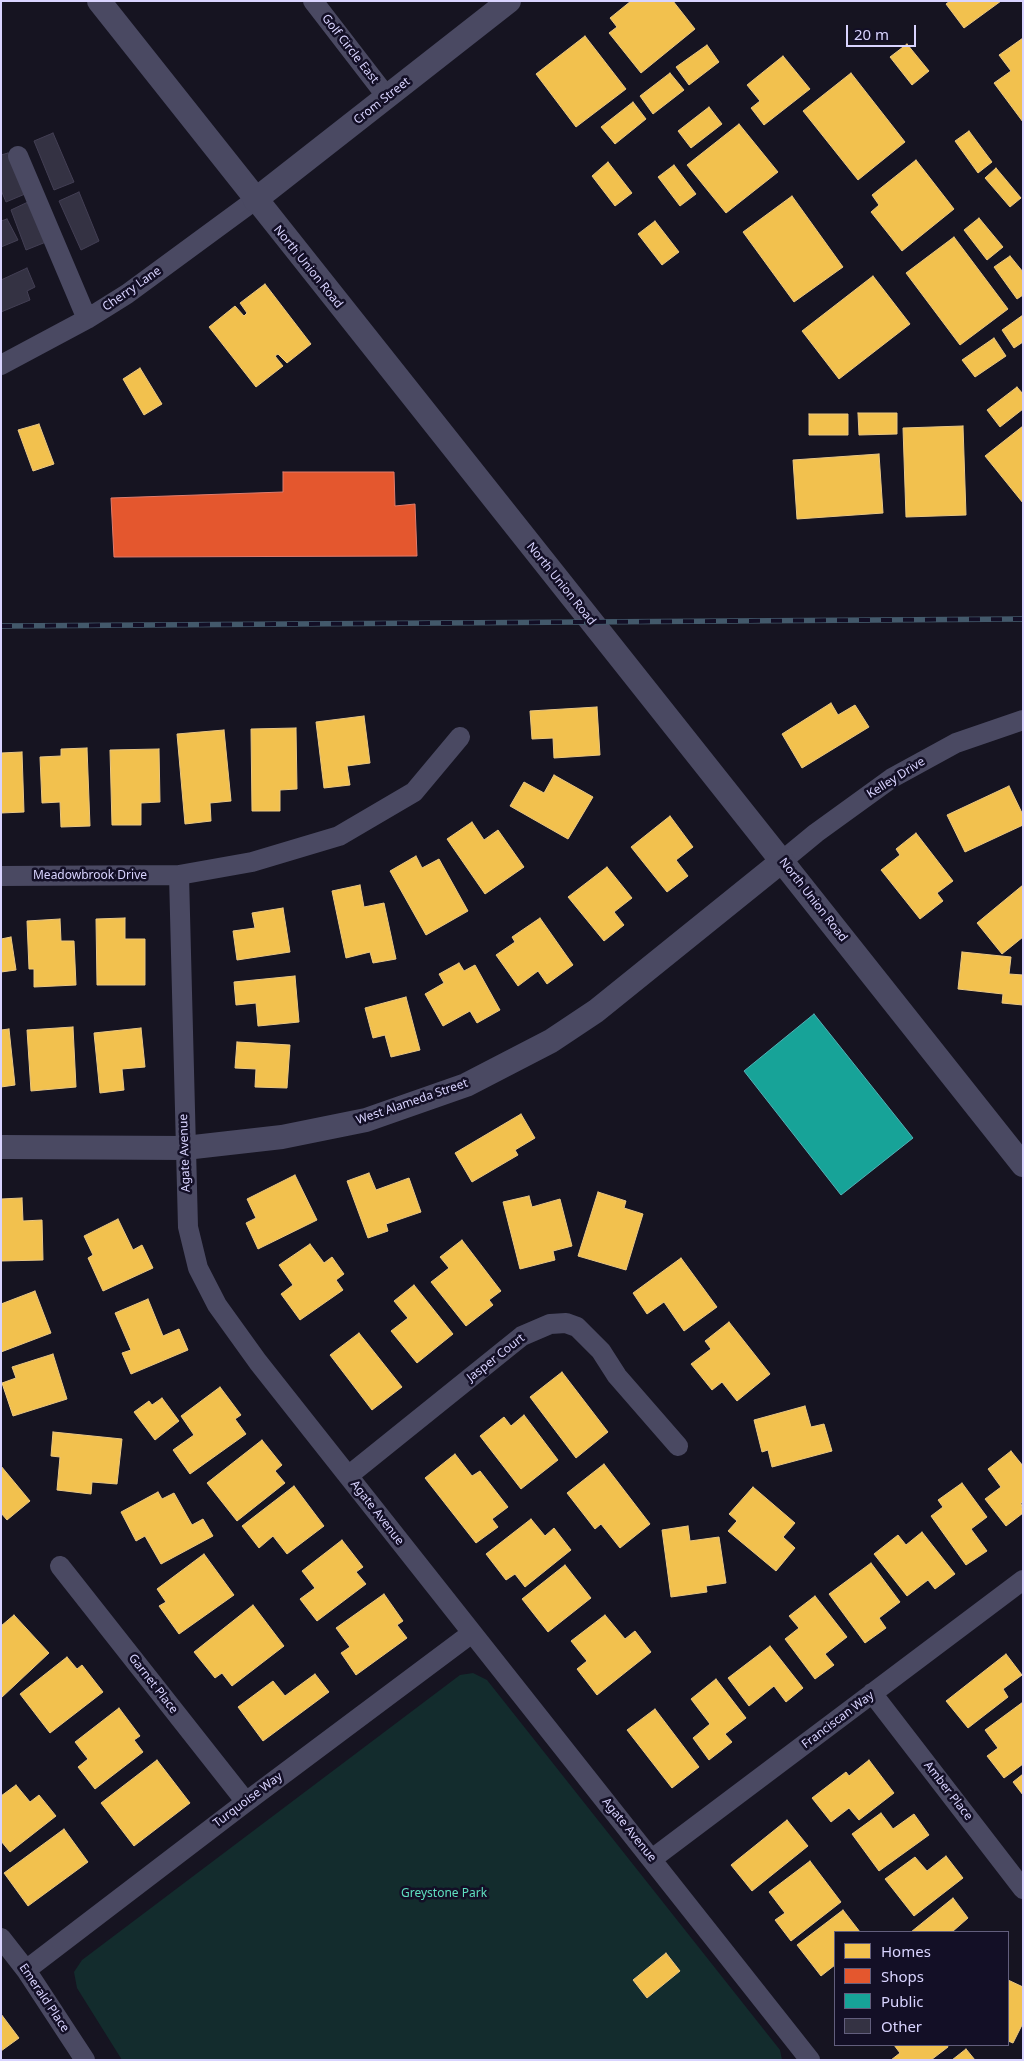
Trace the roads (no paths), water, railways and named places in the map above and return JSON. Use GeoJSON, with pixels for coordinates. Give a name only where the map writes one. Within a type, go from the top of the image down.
{"type":"FeatureCollection","features":[{"type":"Feature","properties":{"kind":"street","name":"North Union Road"},"geometry":{"type":"LineString","coordinates":[[99,1],[255,200],[1023,1165]]}},
{"type":"Feature","properties":{"kind":"street","name":"Golf Circle East"},"geometry":{"type":"LineString","coordinates":[[313,1],[387,97]]}},
{"type":"Feature","properties":{"kind":"street","name":"Crom Street"},"geometry":{"type":"LineString","coordinates":[[255,200],[509,1]]}},
{"type":"Feature","properties":{"kind":"street"},"geometry":{"type":"LineString","coordinates":[[18,156],[87,319]]}},
{"type":"Feature","properties":{"kind":"street","name":"Cherry Lane"},"geometry":{"type":"LineString","coordinates":[[1,365],[87,319],[127,294],[255,200]]}},
{"type":"Feature","properties":{"kind":"street","name":"Kelley Drive"},"geometry":{"type":"LineString","coordinates":[[782,861],[816,833],[892,778],[956,743],[1023,720]]}},
{"type":"Feature","properties":{"kind":"street","name":"Meadowbrook Drive"},"geometry":{"type":"LineString","coordinates":[[1,876],[179,876],[252,862],[339,836],[414,792],[460,737]]}},
{"type":"Feature","properties":{"kind":"street","name":"West Alameda Street"},"geometry":{"type":"LineString","coordinates":[[1,1147],[185,1148],[282,1137],[366,1120],[466,1085],[551,1041],[596,1012],[782,861]]}},
{"type":"Feature","properties":{"kind":"street","name":"Agate Avenue"},"geometry":{"type":"LineString","coordinates":[[179,876],[188,1227],[198,1268],[216,1305],[348,1476],[810,2060]]}},
{"type":"Feature","properties":{"kind":"street","name":"Jasper Court"},"geometry":{"type":"LineString","coordinates":[[348,1476],[522,1336],[550,1324],[566,1323],[577,1327],[601,1351],[617,1376],[678,1446]]}},
{"type":"Feature","properties":{"kind":"street","name":"Garnet Place"},"geometry":{"type":"LineString","coordinates":[[60,1566],[246,1802]]}},
{"type":"Feature","properties":{"kind":"street","name":"Franciscan Way"},"geometry":{"type":"LineString","coordinates":[[652,1859],[1023,1580]]}},
{"type":"Feature","properties":{"kind":"street","name":"Turquoise Way"},"geometry":{"type":"LineString","coordinates":[[26,1970],[472,1633]]}},
{"type":"Feature","properties":{"kind":"street","name":"Amber Place"},"geometry":{"type":"LineString","coordinates":[[872,1693],[1023,1889]]}},
{"type":"Feature","properties":{"kind":"street","name":"Emerald Place"},"geometry":{"type":"LineString","coordinates":[[1,1938],[26,1970],[85,2060]]}},
{"type":"Feature","properties":{"kind":"railway"},"geometry":{"type":"LineString","coordinates":[[1,626],[1023,619]]}},
{"type":"Feature","properties":{"kind":"park label","name":"Greystone Park"},"geometry":{"type":"Point","coordinates":[444,1894]}}]}
